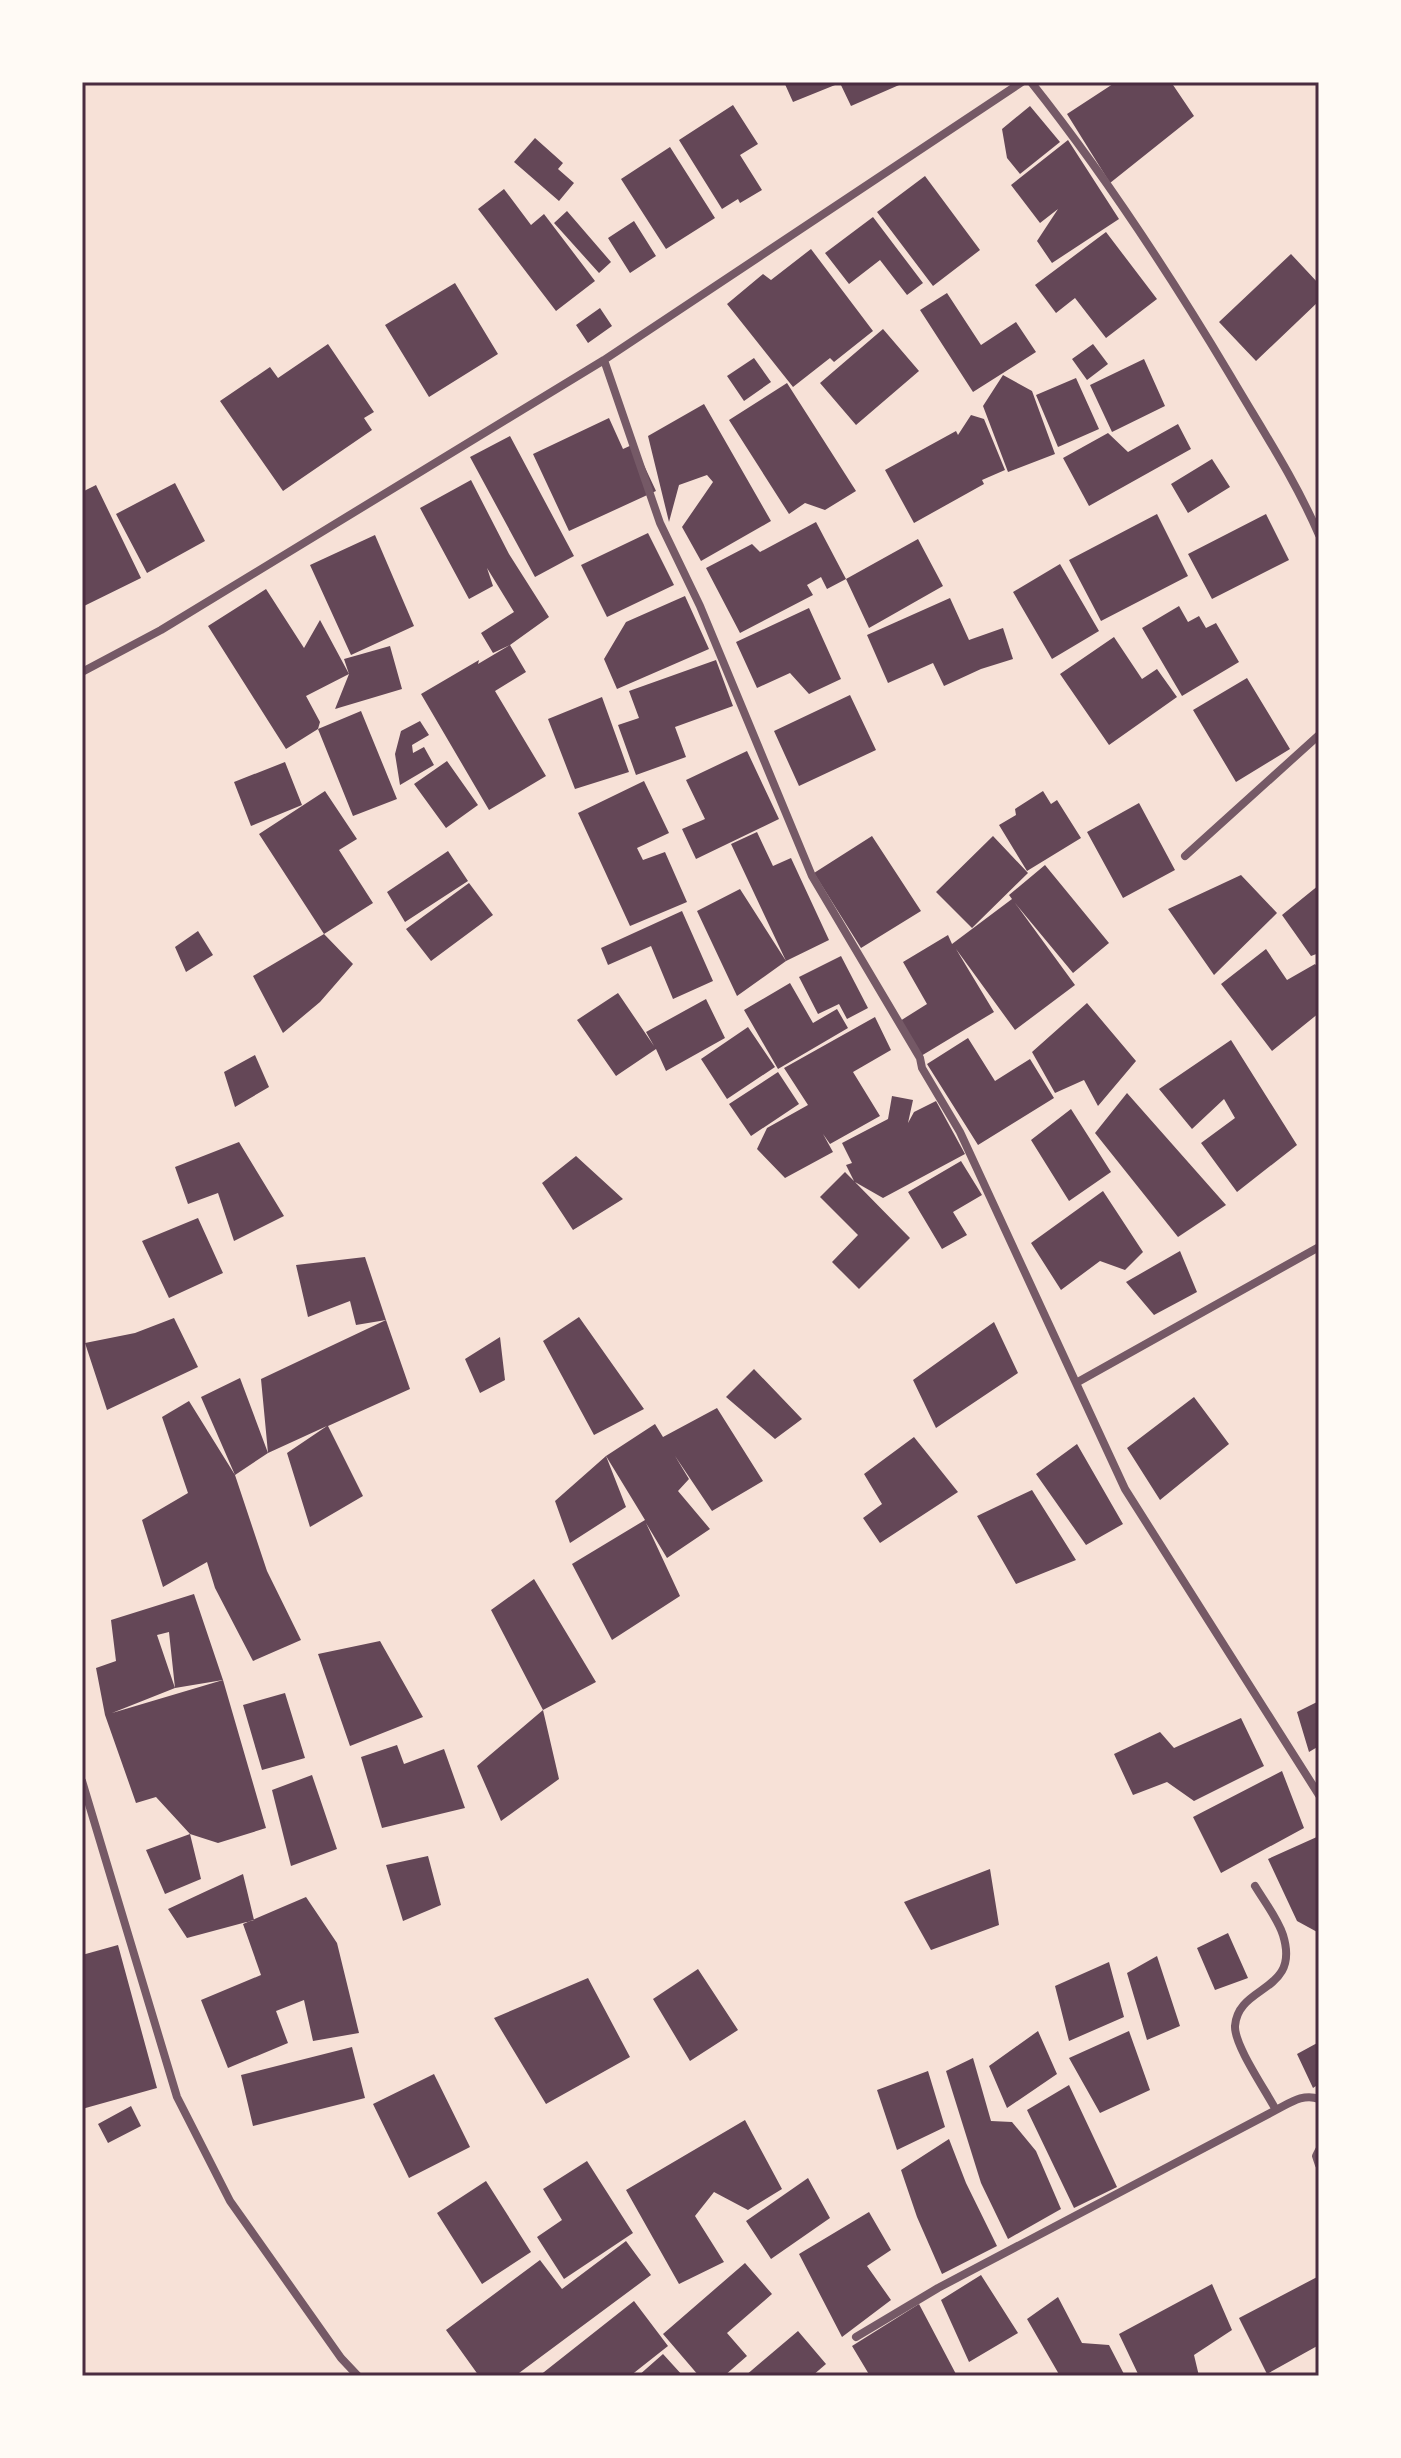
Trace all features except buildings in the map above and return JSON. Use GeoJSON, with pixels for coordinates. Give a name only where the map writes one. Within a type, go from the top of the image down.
{"type":"FeatureCollection","features":[{"type":"Feature","properties":{"kind":"street"},"geometry":{"type":"LineString","coordinates":[[82,672],[161,630],[604,360],[1022,82]]}},
{"type":"Feature","properties":{"kind":"street"},"geometry":{"type":"LineString","coordinates":[[1031,82],[1086,152],[1180,291],[1301,494],[1319,535]]}},
{"type":"Feature","properties":{"kind":"street"},"geometry":{"type":"LineString","coordinates":[[604,360],[660,523],[700,606],[812,876],[920,1058],[922,1068],[960,1132],[1125,1489],[1319,1795]]}},
{"type":"Feature","properties":{"kind":"street"},"geometry":{"type":"LineString","coordinates":[[1185,856],[1319,735]]}},
{"type":"Feature","properties":{"kind":"street"},"geometry":{"type":"LineString","coordinates":[[1076,1383],[1319,1247]]}},
{"type":"Feature","properties":{"kind":"street"},"geometry":{"type":"LineString","coordinates":[[82,1781],[177,2097],[230,2201],[341,2358],[358,2376]]}},
{"type":"Feature","properties":{"kind":"street"},"geometry":{"type":"LineString","coordinates":[[1255,1886],[1283,1934],[1286,1960],[1283,1973],[1243,2004],[1235,2024],[1237,2039],[1276,2110]]}},
{"type":"Feature","properties":{"kind":"street"},"geometry":{"type":"LineString","coordinates":[[856,2337],[938,2288],[1299,2098],[1315,2096],[1319,2099]]}},
{"type":"Feature","properties":{"kind":"street"},"geometry":{"type":"LineString","coordinates":[[1319,2150],[1316,2156],[1319,2165]]}}]}
